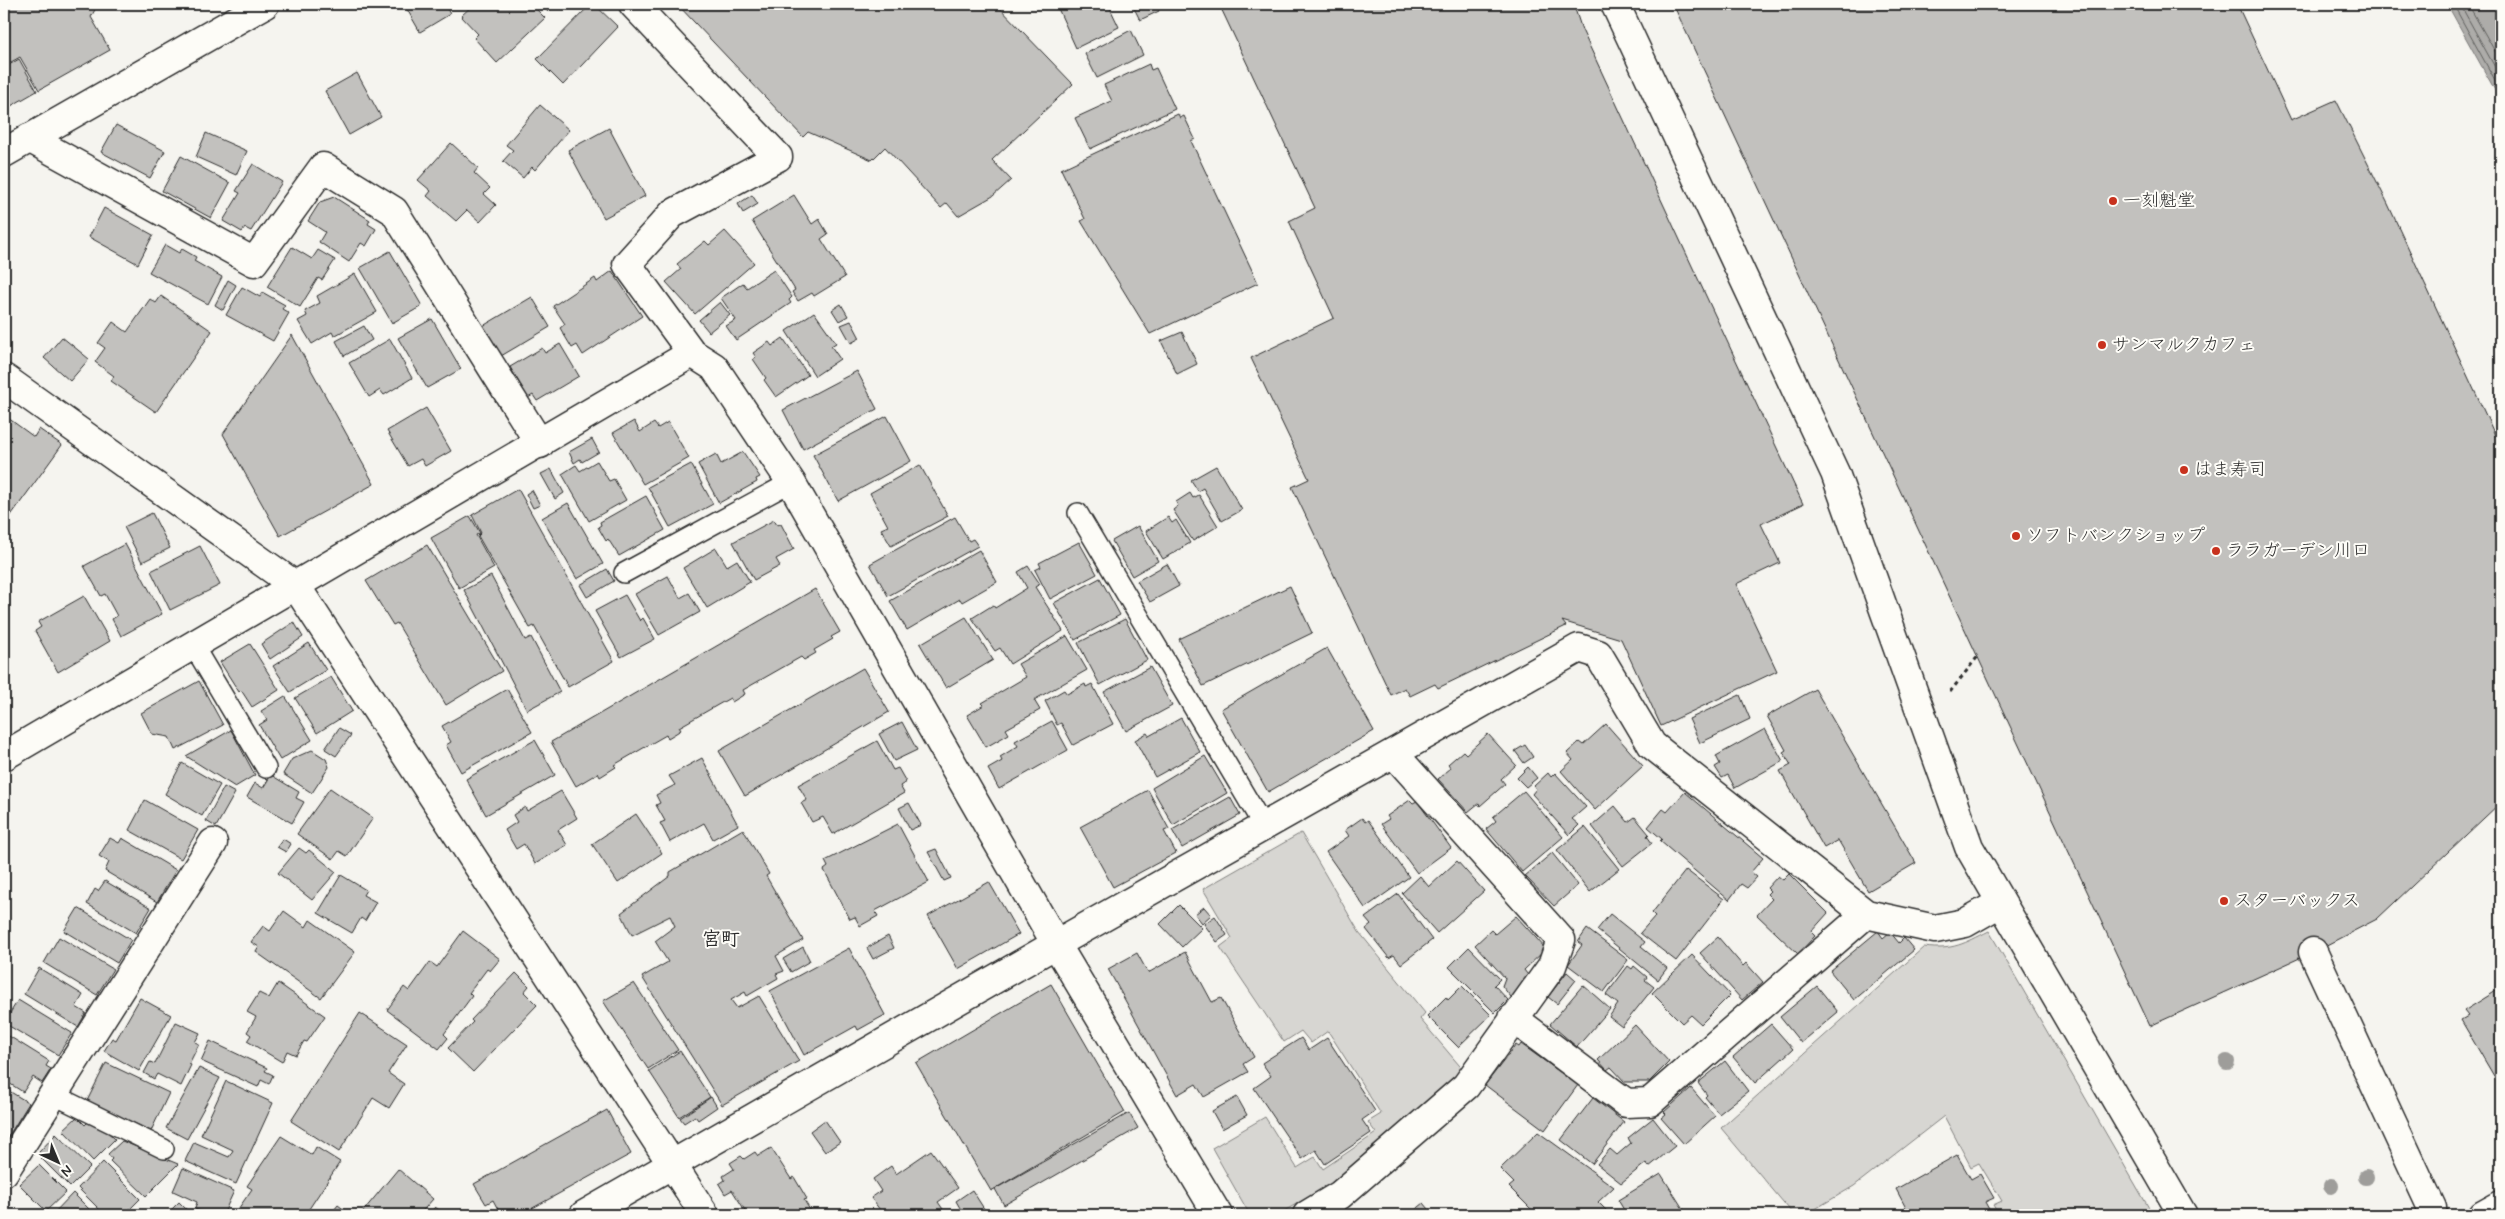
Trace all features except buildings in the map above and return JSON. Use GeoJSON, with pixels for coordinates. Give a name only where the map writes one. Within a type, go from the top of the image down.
{"type":"FeatureCollection","features":[{"type":"Feature","properties":{"kind":"street"},"geometry":{"type":"LineString","coordinates":[[4,152],[265,4]]}},
{"type":"Feature","properties":{"kind":"street"},"geometry":{"type":"LineString","coordinates":[[633,4],[778,157],[672,214],[627,264],[692,353],[714,367],[791,482],[1056,944],[1218,1215]]}},
{"type":"Feature","properties":{"kind":"street"},"geometry":{"type":"LineString","coordinates":[[1615,4],[1835,473],[1968,846],[2000,904],[2183,1215]]}},
{"type":"Feature","properties":{"kind":"street"},"geometry":{"type":"LineString","coordinates":[[29,138],[254,262],[323,167],[394,211],[540,444]]}},
{"type":"Feature","properties":{"kind":"street"},"geometry":{"type":"LineString","coordinates":[[4,756],[540,444],[692,353]]}},
{"type":"Feature","properties":{"kind":"street"},"geometry":{"type":"LineString","coordinates":[[4,378],[296,586],[705,1215]]}},
{"type":"Feature","properties":{"kind":"street"},"geometry":{"type":"LineString","coordinates":[[584,1215],[1056,944],[1579,648],[1598,654],[1652,745],[1866,914],[1935,929],[1965,923],[2000,904]]}},
{"type":"Feature","properties":{"kind":"street"},"geometry":{"type":"LineString","coordinates":[[1307,1215],[1340,1196],[1466,1086],[1552,966],[1561,940],[1394,754]]}},
{"type":"Feature","properties":{"kind":"street"},"geometry":{"type":"LineString","coordinates":[[4,1172],[213,843]]}},
{"type":"Feature","properties":{"kind":"street"},"geometry":{"type":"LineString","coordinates":[[1513,1018],[1626,1103],[1650,1102],[1866,914]]}},
{"type":"Feature","properties":{"kind":"street"},"geometry":{"type":"LineString","coordinates":[[2313,952],[2432,1208]]}},
{"type":"Feature","properties":{"kind":"street"},"geometry":{"type":"LineString","coordinates":[[2483,1215],[2501,1205]]}},
{"type":"Feature","properties":{"kind":"lane"},"geometry":{"type":"LineString","coordinates":[[624,573],[791,482]]}},
{"type":"Feature","properties":{"kind":"lane"},"geometry":{"type":"LineString","coordinates":[[1078,513],[1264,827]]}},
{"type":"Feature","properties":{"kind":"lane"},"geometry":{"type":"LineString","coordinates":[[192,645],[266,768]]}},
{"type":"Feature","properties":{"kind":"lane"},"geometry":{"type":"LineString","coordinates":[[54,1095],[164,1149]]}},
{"type":"Feature","properties":{"kind":"path"},"geometry":{"type":"LineString","coordinates":[[1950,693],[1979,655]]}},
{"type":"Feature","properties":{"kind":"shaded area"},"geometry":{"type":"Polygon","coordinates":[[[1301,833],[1359,932],[1425,1013],[1420,1019],[1465,1072],[1349,1174],[1277,1215],[1250,1215],[1212,1148],[1265,1117],[1297,1168],[1315,1157],[1323,1169],[1376,1133],[1368,1122],[1381,1114],[1328,1031],[1311,1043],[1301,1031],[1284,1042],[1220,947],[1232,938],[1203,889],[1301,833]]]}},
{"type":"Feature","properties":{"kind":"shaded area"},"geometry":{"type":"Polygon","coordinates":[[[1989,931],[2153,1215],[1999,1215],[1993,1205],[2002,1201],[1979,1163],[1971,1167],[1944,1116],[1854,1186],[1805,1215],[1794,1215],[1721,1128],[1924,947],[1951,947],[1989,931]]]}},
{"type":"Feature","properties":{"kind":"water"},"geometry":{"type":"Polygon","coordinates":[[[2447,4],[2501,4],[2501,101],[2447,4]]]}},
{"type":"Feature","properties":{"kind":"place","name":"一刻魁堂"},"geometry":{"type":"Point","coordinates":[2113,201]}},
{"type":"Feature","properties":{"kind":"place","name":"サンマルクカフェ"},"geometry":{"type":"Point","coordinates":[2102,345]}},
{"type":"Feature","properties":{"kind":"place","name":"はま寿司"},"geometry":{"type":"Point","coordinates":[2184,470]}},
{"type":"Feature","properties":{"kind":"place","name":"ソフトバンクショップ"},"geometry":{"type":"Point","coordinates":[2016,536]}},
{"type":"Feature","properties":{"kind":"place","name":"ララガーデン川口"},"geometry":{"type":"Point","coordinates":[2216,551]}},
{"type":"Feature","properties":{"kind":"place","name":"スターバックス"},"geometry":{"type":"Point","coordinates":[2224,901]}},
{"type":"Feature","properties":{"kind":"district","name":"宮町"},"geometry":{"type":"Point","coordinates":[721,939]}}]}
